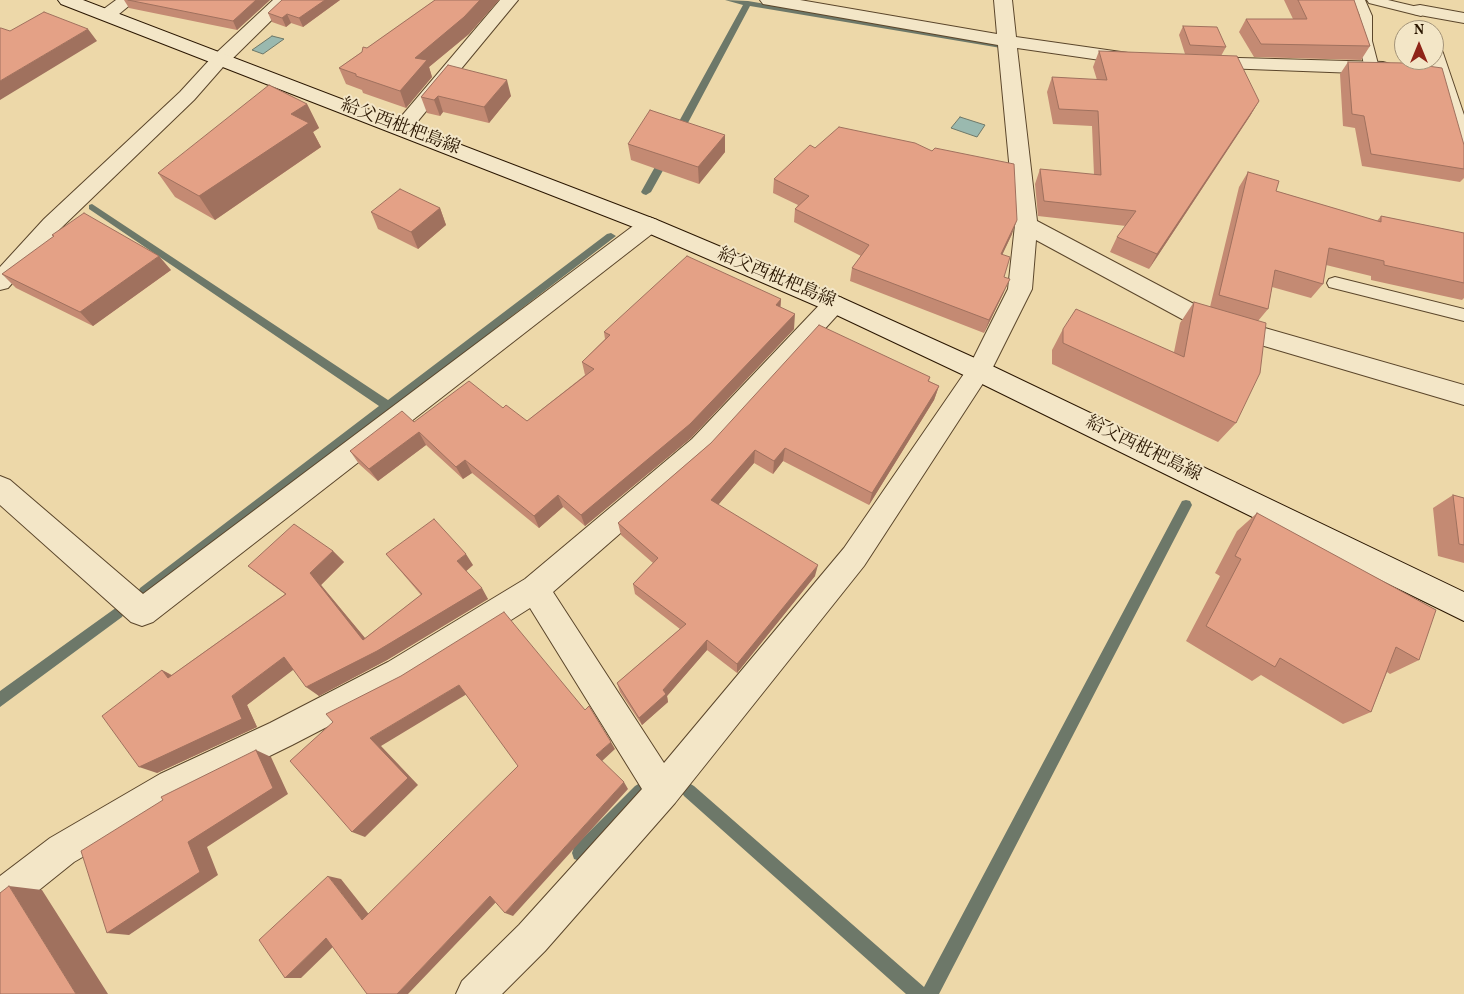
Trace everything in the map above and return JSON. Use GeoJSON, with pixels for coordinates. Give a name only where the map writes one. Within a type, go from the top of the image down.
{"type":"FeatureCollection","features":[{"type":"Feature","properties":{"kind":"street","name":"給父西枇杷島線"},"geometry":{"type":"LineString","coordinates":[[67,0],[649,225],[834,304],[979,370],[1464,606]]}},
{"type":"Feature","properties":{"kind":"street"},"geometry":{"type":"LineString","coordinates":[[107,15],[127,0]]}},
{"type":"Feature","properties":{"kind":"street"},"geometry":{"type":"LineString","coordinates":[[0,282],[52,224],[187,96],[221,59],[282,0]]}},
{"type":"Feature","properties":{"kind":"street"},"geometry":{"type":"LineString","coordinates":[[401,129],[508,0]]}},
{"type":"Feature","properties":{"kind":"street"},"geometry":{"type":"LineString","coordinates":[[769,0],[1008,41],[1121,58],[1151,60]]}},
{"type":"Feature","properties":{"kind":"street"},"geometry":{"type":"LineString","coordinates":[[475,994],[532,938],[663,791],[854,557],[979,370],[1020,289],[1026,225],[1004,0]]}},
{"type":"Feature","properties":{"kind":"street"},"geometry":{"type":"LineString","coordinates":[[1419,7],[1464,18]]}},
{"type":"Feature","properties":{"kind":"street"},"geometry":{"type":"LineString","coordinates":[[1419,7],[1424,20]]}},
{"type":"Feature","properties":{"kind":"street"},"geometry":{"type":"LineString","coordinates":[[1181,62],[1394,68]]}},
{"type":"Feature","properties":{"kind":"street"},"geometry":{"type":"LineString","coordinates":[[1433,70],[1464,145]]}},
{"type":"Feature","properties":{"kind":"street"},"geometry":{"type":"LineString","coordinates":[[0,488],[142,612],[649,225]]}},
{"type":"Feature","properties":{"kind":"street"},"geometry":{"type":"LineString","coordinates":[[1026,225],[1201,319],[1464,395]]}},
{"type":"Feature","properties":{"kind":"street"},"geometry":{"type":"LineString","coordinates":[[0,898],[62,850],[172,786],[281,734],[399,673],[535,588],[701,446],[834,304]]}},
{"type":"Feature","properties":{"kind":"street"},"geometry":{"type":"LineString","coordinates":[[535,588],[663,791]]}},
{"type":"Feature","properties":{"kind":"lane"},"geometry":{"type":"LineString","coordinates":[[1359,0],[1366,16],[1365,41],[1372,68]]}},
{"type":"Feature","properties":{"kind":"lane"},"geometry":{"type":"LineString","coordinates":[[1373,0],[1419,7]]}},
{"type":"Feature","properties":{"kind":"lane"},"geometry":{"type":"LineString","coordinates":[[1335,283],[1464,315]]}},
{"type":"Feature","properties":{"kind":"water"},"geometry":{"type":"Polygon","coordinates":[[[272,36],[284,39],[263,54],[252,50],[272,36]]]}},
{"type":"Feature","properties":{"kind":"water"},"geometry":{"type":"Polygon","coordinates":[[[960,117],[985,125],[977,137],[951,128],[960,117]]]}},
{"type":"Feature","properties":{"kind":"building"},"geometry":{"type":"Polygon","coordinates":[[[128,0],[256,0],[233,21],[128,0]]]}},
{"type":"Feature","properties":{"kind":"building"},"geometry":{"type":"Polygon","coordinates":[[[282,0],[325,0],[299,18],[287,14],[282,18],[268,13],[282,0]]]}},
{"type":"Feature","properties":{"kind":"building"},"geometry":{"type":"Polygon","coordinates":[[[435,0],[480,0],[464,17],[415,58],[427,60],[400,91],[339,68],[362,52],[363,47],[367,48],[435,0]]]}},
{"type":"Feature","properties":{"kind":"building"},"geometry":{"type":"Polygon","coordinates":[[[1298,0],[1354,0],[1370,46],[1261,44],[1246,19],[1307,19],[1298,0]]]}},
{"type":"Feature","properties":{"kind":"building"},"geometry":{"type":"Polygon","coordinates":[[[44,12],[88,29],[0,81],[0,28],[10,31],[44,12]]]}},
{"type":"Feature","properties":{"kind":"building"},"geometry":{"type":"Polygon","coordinates":[[[1183,26],[1217,27],[1226,47],[1190,45],[1183,26]]]}},
{"type":"Feature","properties":{"kind":"building"},"geometry":{"type":"Polygon","coordinates":[[[1099,51],[1237,56],[1259,101],[1157,254],[1117,237],[1136,211],[1044,201],[1040,169],[1101,175],[1098,111],[1059,109],[1052,77],[1107,80],[1099,51]]]}},
{"type":"Feature","properties":{"kind":"building"},"geometry":{"type":"Polygon","coordinates":[[[1348,62],[1394,63],[1394,70],[1443,70],[1464,145],[1464,169],[1371,154],[1364,116],[1352,114],[1348,62]]]}},
{"type":"Feature","properties":{"kind":"building"},"geometry":{"type":"Polygon","coordinates":[[[448,65],[507,80],[484,107],[438,96],[434,100],[421,97],[448,65]]]}},
{"type":"Feature","properties":{"kind":"building"},"geometry":{"type":"Polygon","coordinates":[[[269,85],[307,104],[291,114],[309,123],[199,196],[158,173],[269,85]]]}},
{"type":"Feature","properties":{"kind":"building"},"geometry":{"type":"Polygon","coordinates":[[[650,110],[725,135],[698,167],[628,144],[650,110]]]}},
{"type":"Feature","properties":{"kind":"building"},"geometry":{"type":"Polygon","coordinates":[[[839,127],[915,143],[932,151],[935,148],[1014,164],[1017,220],[1001,254],[1010,257],[1004,277],[1010,279],[989,320],[852,268],[869,245],[795,209],[809,196],[774,179],[810,145],[815,148],[839,127]]]}},
{"type":"Feature","properties":{"kind":"building"},"geometry":{"type":"Polygon","coordinates":[[[1248,172],[1279,181],[1276,191],[1381,222],[1381,216],[1464,233],[1464,283],[1384,265],[1384,261],[1329,248],[1323,284],[1275,270],[1268,309],[1219,295],[1248,172]]]}},
{"type":"Feature","properties":{"kind":"building"},"geometry":{"type":"Polygon","coordinates":[[[400,189],[440,208],[411,232],[371,212],[400,189]]]}},
{"type":"Feature","properties":{"kind":"building"},"geometry":{"type":"Polygon","coordinates":[[[84,213],[159,256],[80,312],[2,274],[54,236],[52,235],[84,213]]]}},
{"type":"Feature","properties":{"kind":"building"},"geometry":{"type":"Polygon","coordinates":[[[687,256],[781,299],[776,305],[795,314],[690,424],[581,515],[558,495],[534,516],[465,460],[456,467],[419,432],[369,469],[350,451],[402,411],[414,422],[469,381],[503,408],[506,405],[527,421],[594,369],[582,362],[610,335],[604,332],[687,256]]]}},
{"type":"Feature","properties":{"kind":"building"},"geometry":{"type":"Polygon","coordinates":[[[1194,302],[1266,323],[1260,373],[1236,423],[1063,343],[1063,329],[1076,309],[1184,357],[1194,302]]]}},
{"type":"Feature","properties":{"kind":"building"},"geometry":{"type":"Polygon","coordinates":[[[819,325],[930,377],[928,381],[939,386],[872,493],[785,448],[774,461],[755,450],[711,500],[818,565],[737,664],[707,640],[663,690],[666,694],[639,718],[617,683],[686,624],[633,584],[658,558],[618,523],[711,443],[819,325]]]}},
{"type":"Feature","properties":{"kind":"building"},"geometry":{"type":"Polygon","coordinates":[[[1453,495],[1464,498],[1464,545],[1459,544],[1453,495]]]}},
{"type":"Feature","properties":{"kind":"building"},"geometry":{"type":"Polygon","coordinates":[[[1257,513],[1436,610],[1419,660],[1396,647],[1371,712],[1280,658],[1275,667],[1206,626],[1241,559],[1235,556],[1257,513]]]}},
{"type":"Feature","properties":{"kind":"building"},"geometry":{"type":"Polygon","coordinates":[[[434,519],[466,554],[457,561],[482,588],[377,651],[306,687],[284,657],[232,696],[242,719],[139,767],[102,716],[162,670],[168,678],[286,594],[248,566],[294,524],[333,551],[310,573],[363,640],[422,594],[386,554],[434,519]]]}},
{"type":"Feature","properties":{"kind":"building"},"geometry":{"type":"Polygon","coordinates":[[[504,612],[585,710],[589,706],[611,742],[596,755],[624,782],[505,913],[490,896],[397,994],[367,994],[326,938],[285,978],[259,940],[328,876],[362,920],[518,766],[459,685],[370,738],[408,778],[352,832],[290,761],[333,722],[326,714],[401,676],[504,612]]]}},
{"type":"Feature","properties":{"kind":"building"},"geometry":{"type":"Polygon","coordinates":[[[256,750],[273,788],[188,842],[200,872],[107,933],[81,851],[163,800],[161,797],[256,750]]]}},
{"type":"Feature","properties":{"kind":"building"},"geometry":{"type":"Polygon","coordinates":[[[9,886],[76,994],[0,994],[0,893],[9,886]]]}},
{"type":"Feature","properties":{"kind":"waterway"},"geometry":{"type":"LineString","coordinates":[[729,0],[748,3]]}},
{"type":"Feature","properties":{"kind":"waterway"},"geometry":{"type":"LineString","coordinates":[[676,136],[748,3]]}},
{"type":"Feature","properties":{"kind":"waterway"},"geometry":{"type":"LineString","coordinates":[[748,3],[1001,46]]}},
{"type":"Feature","properties":{"kind":"waterway"},"geometry":{"type":"LineString","coordinates":[[646,192],[666,156]]}},
{"type":"Feature","properties":{"kind":"waterway"},"geometry":{"type":"LineString","coordinates":[[92,207],[388,406]]}},
{"type":"Feature","properties":{"kind":"waterway"},"geometry":{"type":"LineString","coordinates":[[145,592],[611,236]]}},
{"type":"Feature","properties":{"kind":"waterway"},"geometry":{"type":"LineString","coordinates":[[930,994],[1186,505]]}},
{"type":"Feature","properties":{"kind":"waterway"},"geometry":{"type":"LineString","coordinates":[[0,700],[117,613]]}},
{"type":"Feature","properties":{"kind":"waterway"},"geometry":{"type":"LineString","coordinates":[[580,853],[640,791]]}},
{"type":"Feature","properties":{"kind":"waterway"},"geometry":{"type":"LineString","coordinates":[[689,791],[919,994]]}}]}
